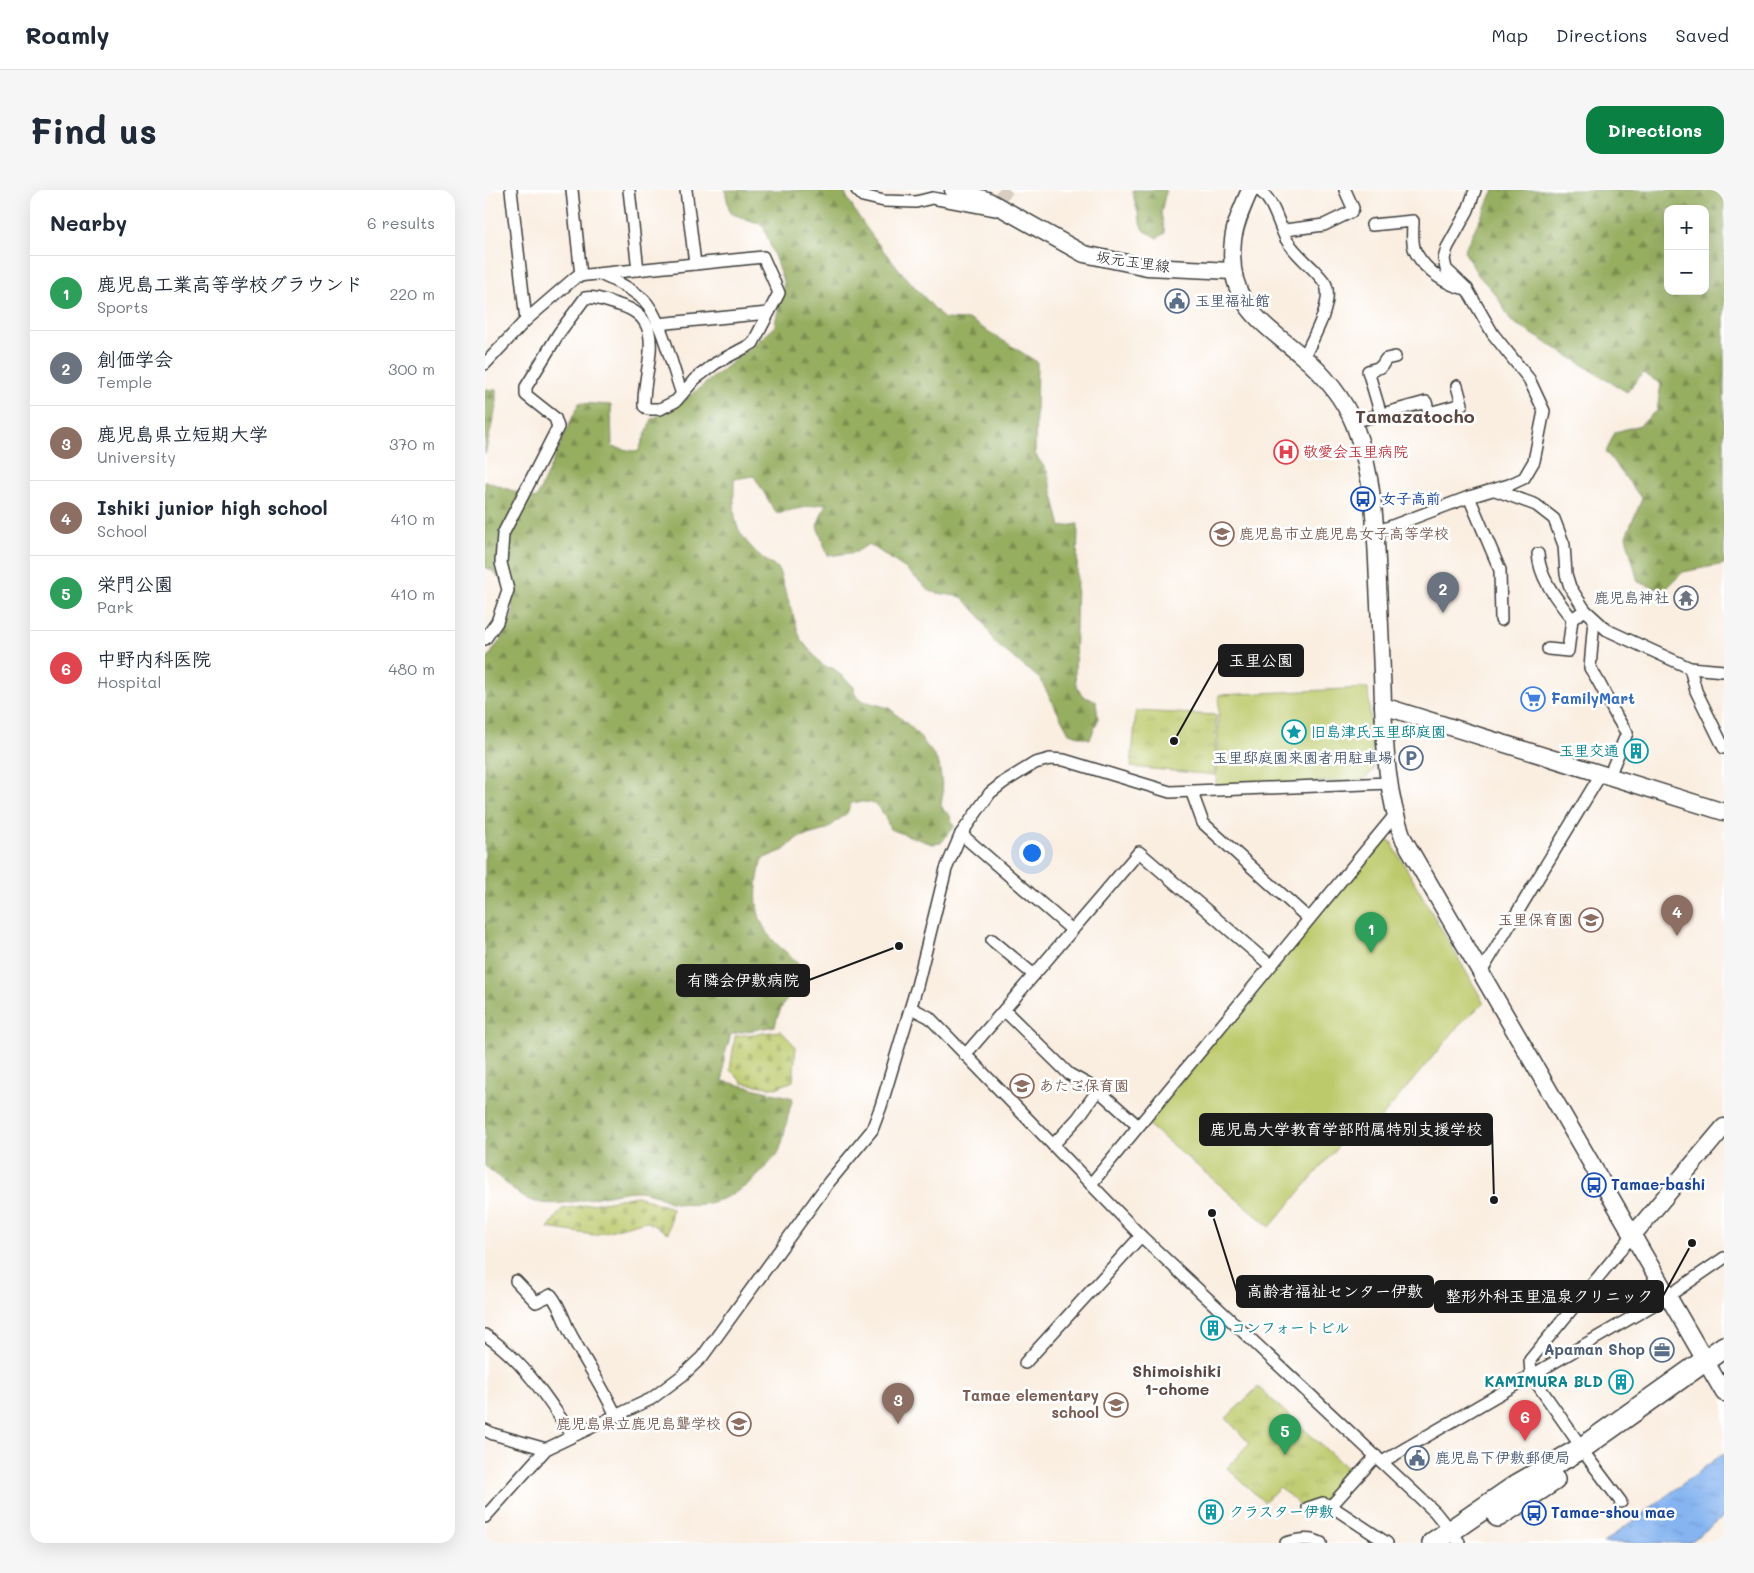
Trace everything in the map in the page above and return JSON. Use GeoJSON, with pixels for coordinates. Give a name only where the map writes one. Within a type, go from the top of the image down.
{"type":"FeatureCollection","features":[{"type":"Feature","properties":{"kind":"highway"},"geometry":{"type":"LineString","coordinates":[[1433,1543],[1456,1538],[1585,1453],[1714,1366],[1724,1347]]}},
{"type":"Feature","properties":{"kind":"street"},"geometry":{"type":"LineString","coordinates":[[511,190],[526,320]]}},
{"type":"Feature","properties":{"kind":"street"},"geometry":{"type":"LineString","coordinates":[[572,190],[581,276]]}},
{"type":"Feature","properties":{"kind":"street"},"geometry":{"type":"LineString","coordinates":[[629,190],[638,270]]}},
{"type":"Feature","properties":{"kind":"street"},"geometry":{"type":"LineString","coordinates":[[686,190],[695,264]]}},
{"type":"Feature","properties":{"kind":"street"},"geometry":{"type":"LineString","coordinates":[[857,190],[863,196],[885,201],[917,202],[931,198],[1007,205]]}},
{"type":"Feature","properties":{"kind":"street","name":"坂元玉里線"},"geometry":{"type":"LineString","coordinates":[[953,190],[1007,205],[1040,230],[1079,253],[1119,263],[1147,267],[1233,271]]}},
{"type":"Feature","properties":{"kind":"street"},"geometry":{"type":"LineString","coordinates":[[1249,190],[1233,238],[1233,271],[1243,298],[1258,321],[1304,357],[1329,384],[1353,422],[1366,458],[1376,532],[1384,740],[1395,815],[1403,838],[1667,1297],[1714,1366],[1724,1393]]}},
{"type":"Feature","properties":{"kind":"street"},"geometry":{"type":"LineString","coordinates":[[1259,190],[1265,194],[1285,230],[1285,237],[1295,252],[1326,286],[1321,322],[1304,357]]}},
{"type":"Feature","properties":{"kind":"street"},"geometry":{"type":"LineString","coordinates":[[1285,230],[1324,225],[1351,212],[1353,208],[1345,190]]}},
{"type":"Feature","properties":{"kind":"street"},"geometry":{"type":"LineString","coordinates":[[1376,532],[1524,478],[1534,460],[1544,411],[1529,379],[1493,334],[1467,289],[1446,269],[1443,260],[1447,248],[1468,210],[1475,190]]}},
{"type":"Feature","properties":{"kind":"street"},"geometry":{"type":"LineString","coordinates":[[1372,225],[1413,221],[1415,252],[1426,266],[1456,288],[1467,289]]}},
{"type":"Feature","properties":{"kind":"street"},"geometry":{"type":"LineString","coordinates":[[485,364],[526,320],[577,276],[763,256],[779,293],[753,342],[716,362],[695,379],[677,401],[660,409],[648,409],[644,406],[645,376],[652,346],[645,322],[637,312],[630,308],[592,298],[585,298],[559,333],[526,387],[526,395],[555,418],[558,427],[503,534],[501,563],[508,590],[497,622],[485,639]]}},
{"type":"Feature","properties":{"kind":"street"},"geometry":{"type":"LineString","coordinates":[[600,274],[639,296],[651,309],[682,394]]}},
{"type":"Feature","properties":{"kind":"street"},"geometry":{"type":"LineString","coordinates":[[657,324],[768,313]]}},
{"type":"Feature","properties":{"kind":"street"},"geometry":{"type":"LineString","coordinates":[[1381,415],[1368,371],[1381,368],[1386,359],[1395,357]]}},
{"type":"Feature","properties":{"kind":"street"},"geometry":{"type":"LineString","coordinates":[[1353,422],[1426,402],[1429,412],[1462,404],[1457,386]]}},
{"type":"Feature","properties":{"kind":"street"},"geometry":{"type":"LineString","coordinates":[[1495,490],[1536,505],[1554,519],[1564,544],[1566,574],[1571,587],[1585,610],[1594,620],[1607,630],[1690,668],[1724,671]]}},
{"type":"Feature","properties":{"kind":"street"},"geometry":{"type":"LineString","coordinates":[[1469,497],[1501,570],[1501,620]]}},
{"type":"Feature","properties":{"kind":"street"},"geometry":{"type":"LineString","coordinates":[[1538,554],[1538,564],[1548,586],[1572,619],[1568,651],[1548,649]]}},
{"type":"Feature","properties":{"kind":"street"},"geometry":{"type":"LineString","coordinates":[[1572,619],[1585,610]]}},
{"type":"Feature","properties":{"kind":"street"},"geometry":{"type":"LineString","coordinates":[[1481,974],[1605,775],[1627,733],[1610,708],[1603,685],[1590,668],[1594,620]]}},
{"type":"Feature","properties":{"kind":"street"},"geometry":{"type":"LineString","coordinates":[[1690,668],[1696,691],[1724,748]]}},
{"type":"Feature","properties":{"kind":"street"},"geometry":{"type":"LineString","coordinates":[[1383,706],[1724,812]]}},
{"type":"Feature","properties":{"kind":"street"},"geometry":{"type":"LineString","coordinates":[[485,1517],[546,1449],[572,1435],[617,1416],[665,1389],[702,1357],[829,1182],[872,1130],[911,1008],[946,869],[961,834],[990,793],[1021,769],[1050,759],[1073,763],[1170,792],[1192,793],[1389,783]]}},
{"type":"Feature","properties":{"kind":"street"},"geometry":{"type":"LineString","coordinates":[[1192,793],[1203,822],[1309,919]]}},
{"type":"Feature","properties":{"kind":"street"},"geometry":{"type":"LineString","coordinates":[[1091,1184],[1137,1125],[1395,815]]}},
{"type":"Feature","properties":{"kind":"street"},"geometry":{"type":"LineString","coordinates":[[961,834],[1072,930]]}},
{"type":"Feature","properties":{"kind":"street"},"geometry":{"type":"LineString","coordinates":[[965,1055],[1139,852],[1270,965]]}},
{"type":"Feature","properties":{"kind":"street"},"geometry":{"type":"LineString","coordinates":[[992,940],[1034,974]]}},
{"type":"Feature","properties":{"kind":"street"},"geometry":{"type":"LineString","coordinates":[[911,1008],[929,1016],[1141,1236],[1441,1518],[1456,1538]]}},
{"type":"Feature","properties":{"kind":"street"},"geometry":{"type":"LineString","coordinates":[[1004,1010],[1069,1074],[1098,1090],[1137,1125]]}},
{"type":"Feature","properties":{"kind":"street"},"geometry":{"type":"LineString","coordinates":[[1053,1145],[1078,1118],[1098,1090]]}},
{"type":"Feature","properties":{"kind":"street"},"geometry":{"type":"LineString","coordinates":[[1621,1502],[1531,1375],[1530,1360],[1724,1128]]}},
{"type":"Feature","properties":{"kind":"street"},"geometry":{"type":"LineString","coordinates":[[1025,1363],[1141,1236]]}},
{"type":"Feature","properties":{"kind":"street"},"geometry":{"type":"LineString","coordinates":[[1331,1506],[1379,1459],[1667,1297],[1724,1258]]}},
{"type":"Feature","properties":{"kind":"street"},"geometry":{"type":"LineString","coordinates":[[516,1281],[536,1302],[551,1295],[557,1301],[573,1339],[605,1390],[617,1416]]}},
{"type":"Feature","properties":{"kind":"street"},"geometry":{"type":"LineString","coordinates":[[485,1335],[498,1343],[543,1391],[572,1435]]}},
{"type":"Feature","properties":{"kind":"street"},"geometry":{"type":"LineString","coordinates":[[485,1430],[546,1449]]}},
{"type":"Feature","properties":{"kind":"street"},"geometry":{"type":"LineString","coordinates":[[1308,1508],[1323,1503],[1331,1506],[1387,1543]]}},
{"type":"Feature","properties":{"kind":"street"},"geometry":{"type":"LineString","coordinates":[[1286,1543],[1296,1539],[1315,1540],[1321,1543]]}},
{"type":"Feature","properties":{"kind":"green space"},"geometry":{"type":"Polygon","coordinates":[[[725,190],[843,190],[877,242],[944,319],[970,320],[1037,362],[1035,454],[1047,471],[1061,527],[1078,524],[1076,685],[1082,696],[1096,701],[1098,720],[1090,739],[1069,733],[1040,679],[995,643],[981,617],[962,597],[931,592],[906,569],[869,544],[856,552],[828,556],[817,526],[826,503],[776,513],[754,476],[734,479],[734,512],[738,529],[753,549],[778,568],[801,640],[824,667],[833,668],[854,687],[854,693],[860,700],[889,708],[913,729],[931,751],[939,764],[943,793],[941,805],[944,811],[949,814],[954,827],[941,843],[932,844],[890,829],[881,810],[872,803],[851,803],[847,813],[826,830],[797,838],[784,850],[762,859],[757,891],[758,912],[761,922],[774,941],[800,966],[796,982],[780,1010],[775,1026],[731,1034],[724,1057],[723,1081],[793,1098],[779,1151],[757,1176],[737,1192],[714,1202],[702,1204],[675,1203],[640,1191],[547,1204],[533,1201],[520,1195],[485,1166],[485,662],[503,636],[514,612],[501,580],[485,567],[485,481],[536,499],[579,403],[611,405],[612,447],[638,452],[652,419],[680,404],[774,328],[784,283],[763,225],[730,213],[725,190]]]}},
{"type":"Feature","properties":{"kind":"green space"},"geometry":{"type":"Polygon","coordinates":[[[1132,190],[1166,190],[1161,213],[1165,233],[1157,238],[1142,229],[1132,190]]]}},
{"type":"Feature","properties":{"kind":"green space"},"geometry":{"type":"Polygon","coordinates":[[[1494,190],[1724,190],[1724,564],[1683,572],[1664,591],[1638,582],[1626,536],[1642,499],[1606,452],[1615,432],[1640,425],[1657,411],[1661,384],[1643,373],[1627,392],[1511,321],[1497,296],[1478,275],[1464,251],[1494,190]]]}},
{"type":"Feature","properties":{"kind":"green space"},"geometry":{"type":"Polygon","coordinates":[[[485,389],[496,390],[496,407],[485,454],[485,389]]]}},
{"type":"Feature","properties":{"kind":"green space","name":"旧島津氏玉里邸庭園"},"geometry":{"type":"Polygon","coordinates":[[[1368,688],[1374,770],[1363,780],[1216,787],[1219,695],[1368,688]]]}},
{"type":"Feature","properties":{"kind":"green space"},"geometry":{"type":"Polygon","coordinates":[[[1136,711],[1216,715],[1215,775],[1131,767],[1136,711]]]}},
{"type":"Feature","properties":{"kind":"green space"},"geometry":{"type":"Polygon","coordinates":[[[1380,838],[1391,842],[1484,1003],[1462,1022],[1363,1139],[1352,1130],[1270,1227],[1146,1123],[1380,838]]]}},
{"type":"Feature","properties":{"kind":"green space"},"geometry":{"type":"Polygon","coordinates":[[[781,1031],[796,1047],[793,1081],[776,1088],[743,1083],[730,1070],[735,1036],[781,1031]]]}},
{"type":"Feature","properties":{"kind":"green space"},"geometry":{"type":"Polygon","coordinates":[[[637,1196],[672,1208],[668,1233],[646,1221],[594,1235],[548,1228],[562,1209],[637,1196]]]}},
{"type":"Feature","properties":{"kind":"green space"},"geometry":{"type":"Polygon","coordinates":[[[1258,1387],[1352,1473],[1311,1516],[1280,1487],[1264,1502],[1227,1468],[1249,1443],[1226,1418],[1258,1387]]]}},
{"type":"Feature","properties":{"kind":"water"},"geometry":{"type":"Polygon","coordinates":[[[1724,1453],[1724,1516],[1689,1543],[1603,1543],[1724,1453]]]}},
{"type":"Feature","properties":{"kind":"tunnel"},"geometry":{"type":"LineString","coordinates":[[998,190],[1007,199]]}},
{"type":"Feature","properties":{"kind":"place","name":"玉里福祉館"},"geometry":{"type":"Point","coordinates":[1177,301]}},
{"type":"Feature","properties":{"kind":"place","name":"敬愛会玉里病院"},"geometry":{"type":"Point","coordinates":[1286,452]}},
{"type":"Feature","properties":{"kind":"place","name":"女子高前"},"geometry":{"type":"Point","coordinates":[1363,499]}},
{"type":"Feature","properties":{"kind":"place","name":"鹿児島市立鹿児島女子高等学校"},"geometry":{"type":"Point","coordinates":[1222,534]}},
{"type":"Feature","properties":{"kind":"place","name":"鹿児島神社"},"geometry":{"type":"Point","coordinates":[1686,598]}},
{"type":"Feature","properties":{"kind":"place","name":"創価学会"},"geometry":{"type":"Point","coordinates":[1443,613]}},
{"type":"Feature","properties":{"kind":"place","name":"FamilyMart"},"geometry":{"type":"Point","coordinates":[1533,699]}},
{"type":"Feature","properties":{"kind":"place","name":"旧島津氏玉里邸庭園"},"geometry":{"type":"Point","coordinates":[1294,732]}},
{"type":"Feature","properties":{"kind":"place","name":"玉里公園"},"geometry":{"type":"Point","coordinates":[1174,741]}},
{"type":"Feature","properties":{"kind":"place","name":"玉里交通"},"geometry":{"type":"Point","coordinates":[1636,751]}},
{"type":"Feature","properties":{"kind":"place","name":"玉里邸庭園来園者用駐車場"},"geometry":{"type":"Point","coordinates":[1411,758]}},
{"type":"Feature","properties":{"kind":"place","name":"玉里保育園"},"geometry":{"type":"Point","coordinates":[1591,920]}},
{"type":"Feature","properties":{"kind":"place","name":"Ishiki junior high school"},"geometry":{"type":"Point","coordinates":[1677,936]}},
{"type":"Feature","properties":{"kind":"place","name":"有隣会伊敷病院"},"geometry":{"type":"Point","coordinates":[899,946]}},
{"type":"Feature","properties":{"kind":"place","name":"鹿児島工業高等学校グラウンド"},"geometry":{"type":"Point","coordinates":[1371,953]}},
{"type":"Feature","properties":{"kind":"place","name":"あたご保育園"},"geometry":{"type":"Point","coordinates":[1022,1086]}},
{"type":"Feature","properties":{"kind":"place","name":"Tamae-bashi"},"geometry":{"type":"Point","coordinates":[1594,1185]}},
{"type":"Feature","properties":{"kind":"place","name":"鹿児島大学教育学部附属特別支援学校"},"geometry":{"type":"Point","coordinates":[1494,1200]}},
{"type":"Feature","properties":{"kind":"place","name":"高齢者福祉センター伊敷"},"geometry":{"type":"Point","coordinates":[1212,1213]}},
{"type":"Feature","properties":{"kind":"place","name":"整形外科玉里温泉クリニック"},"geometry":{"type":"Point","coordinates":[1692,1243]}},
{"type":"Feature","properties":{"kind":"place","name":"コンフォートビル"},"geometry":{"type":"Point","coordinates":[1213,1328]}},
{"type":"Feature","properties":{"kind":"place","name":"Apaman Shop"},"geometry":{"type":"Point","coordinates":[1662,1350]}},
{"type":"Feature","properties":{"kind":"place","name":"KAMIMURA BLD"},"geometry":{"type":"Point","coordinates":[1621,1382]}},
{"type":"Feature","properties":{"kind":"place","name":"Tamae elementary school"},"geometry":{"type":"Point","coordinates":[1116,1405]}},
{"type":"Feature","properties":{"kind":"place","name":"鹿児島県立鹿児島聾学校"},"geometry":{"type":"Point","coordinates":[739,1424]}},
{"type":"Feature","properties":{"kind":"place","name":"鹿児島県立短期大学"},"geometry":{"type":"Point","coordinates":[898,1424]}},
{"type":"Feature","properties":{"kind":"place","name":"中野内科医院"},"geometry":{"type":"Point","coordinates":[1525,1441]}},
{"type":"Feature","properties":{"kind":"place","name":"栄門公園"},"geometry":{"type":"Point","coordinates":[1285,1455]}},
{"type":"Feature","properties":{"kind":"place","name":"鹿児島下伊敷郵便局"},"geometry":{"type":"Point","coordinates":[1417,1458]}},
{"type":"Feature","properties":{"kind":"place","name":"クラスター伊敷"},"geometry":{"type":"Point","coordinates":[1211,1512]}},
{"type":"Feature","properties":{"kind":"place","name":"Tamae-shou mae"},"geometry":{"type":"Point","coordinates":[1534,1513]}},
{"type":"Feature","properties":{"kind":"district","name":"Tamazatocho"},"geometry":{"type":"Point","coordinates":[1415,417]}},
{"type":"Feature","properties":{"kind":"district","name":"Shimoishiki 1-chome"},"geometry":{"type":"Point","coordinates":[1177,1380]}}]}
